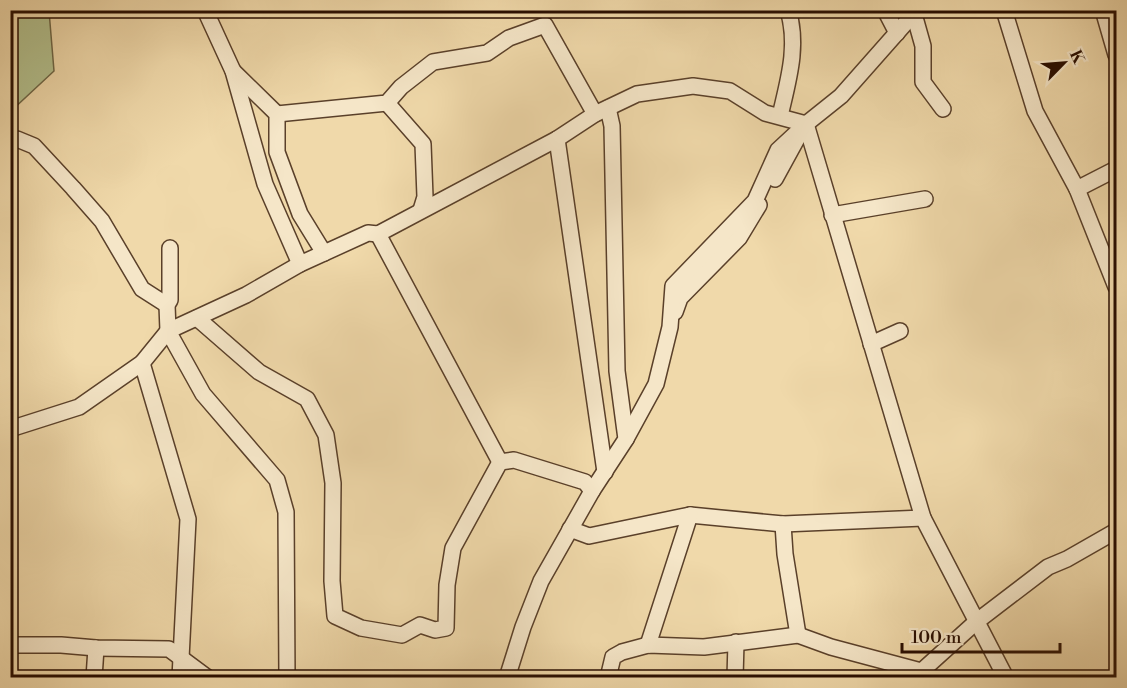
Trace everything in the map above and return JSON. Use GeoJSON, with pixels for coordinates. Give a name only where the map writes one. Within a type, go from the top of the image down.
{"type":"FeatureCollection","features":[{"type":"Feature","properties":{"kind":"street"},"geometry":{"type":"LineString","coordinates":[[205,10],[233,71],[265,184],[300,264]]}},
{"type":"Feature","properties":{"kind":"street"},"geometry":{"type":"LineString","coordinates":[[780,116],[791,70],[794,38],[788,10]]}},
{"type":"Feature","properties":{"kind":"street"},"geometry":{"type":"LineString","coordinates":[[885,10],[897,33]]}},
{"type":"Feature","properties":{"kind":"street"},"geometry":{"type":"LineString","coordinates":[[1004,10],[1035,111],[1077,189],[1116,287]]}},
{"type":"Feature","properties":{"kind":"street"},"geometry":{"type":"LineString","coordinates":[[1103,10],[1116,55]]}},
{"type":"Feature","properties":{"kind":"street"},"geometry":{"type":"LineString","coordinates":[[507,678],[523,627],[541,582],[656,384],[670,327],[673,286],[755,201],[778,150],[841,96],[915,12]]}},
{"type":"Feature","properties":{"kind":"street"},"geometry":{"type":"LineString","coordinates":[[915,12],[923,46],[923,82],[943,109]]}},
{"type":"Feature","properties":{"kind":"street"},"geometry":{"type":"LineString","coordinates":[[277,114],[387,103],[401,87],[433,62],[487,53],[545,18],[612,126],[617,371],[626,439]]}},
{"type":"Feature","properties":{"kind":"street"},"geometry":{"type":"LineString","coordinates":[[233,71],[277,114],[277,152],[300,214],[324,253]]}},
{"type":"Feature","properties":{"kind":"street"},"geometry":{"type":"LineString","coordinates":[[10,429],[79,407],[142,363],[168,331],[246,295],[300,264],[368,233],[378,234],[557,139],[601,111],[638,94],[693,86],[730,91],[765,113],[806,124]]}},
{"type":"Feature","properties":{"kind":"street"},"geometry":{"type":"LineString","coordinates":[[387,103],[423,144],[425,197],[421,210]]}},
{"type":"Feature","properties":{"kind":"street"},"geometry":{"type":"LineString","coordinates":[[806,124],[922,518],[1006,678]]}},
{"type":"Feature","properties":{"kind":"street"},"geometry":{"type":"LineString","coordinates":[[10,142],[17,139],[34,146],[102,221],[142,289],[167,305]]}},
{"type":"Feature","properties":{"kind":"street"},"geometry":{"type":"LineString","coordinates":[[557,139],[605,472]]}},
{"type":"Feature","properties":{"kind":"street"},"geometry":{"type":"LineString","coordinates":[[1077,189],[1116,169]]}},
{"type":"Feature","properties":{"kind":"street"},"geometry":{"type":"LineString","coordinates":[[832,215],[925,199]]}},
{"type":"Feature","properties":{"kind":"street"},"geometry":{"type":"LineString","coordinates":[[378,234],[500,462]]}},
{"type":"Feature","properties":{"kind":"street"},"geometry":{"type":"LineString","coordinates":[[170,248],[168,331],[203,394],[277,480],[286,512],[287,678]]}},
{"type":"Feature","properties":{"kind":"street"},"geometry":{"type":"LineString","coordinates":[[197,318],[259,372],[307,399],[327,435],[333,483],[332,581],[335,616],[361,628],[402,635],[420,625],[435,630],[446,628],[447,585],[453,548],[500,462]]}},
{"type":"Feature","properties":{"kind":"street"},"geometry":{"type":"LineString","coordinates":[[871,344],[900,331]]}},
{"type":"Feature","properties":{"kind":"street"},"geometry":{"type":"LineString","coordinates":[[142,363],[188,519],[180,678]]}},
{"type":"Feature","properties":{"kind":"street"},"geometry":{"type":"LineString","coordinates":[[500,462],[514,460],[585,482],[592,491]]}},
{"type":"Feature","properties":{"kind":"street"},"geometry":{"type":"LineString","coordinates":[[570,529],[589,536],[690,515],[783,524],[922,518]]}},
{"type":"Feature","properties":{"kind":"street"},"geometry":{"type":"LineString","coordinates":[[648,645],[690,515]]}},
{"type":"Feature","properties":{"kind":"street"},"geometry":{"type":"LineString","coordinates":[[783,524],[785,554],[798,635]]}},
{"type":"Feature","properties":{"kind":"street"},"geometry":{"type":"LineString","coordinates":[[608,678],[613,657],[622,652],[648,645],[686,647],[798,635],[917,674],[976,622],[1048,567],[1068,559],[1116,531]]}},
{"type":"Feature","properties":{"kind":"street"},"geometry":{"type":"LineString","coordinates":[[735,678],[736,642]]}},
{"type":"Feature","properties":{"kind":"street"},"geometry":{"type":"LineString","coordinates":[[10,645],[169,649],[208,678]]}},
{"type":"Feature","properties":{"kind":"street"},"geometry":{"type":"LineString","coordinates":[[94,678],[96,648]]}},
{"type":"Feature","properties":{"kind":"green space"},"geometry":{"type":"Polygon","coordinates":[[[11,10],[49,11],[54,71],[11,111],[11,10]]]}}]}
